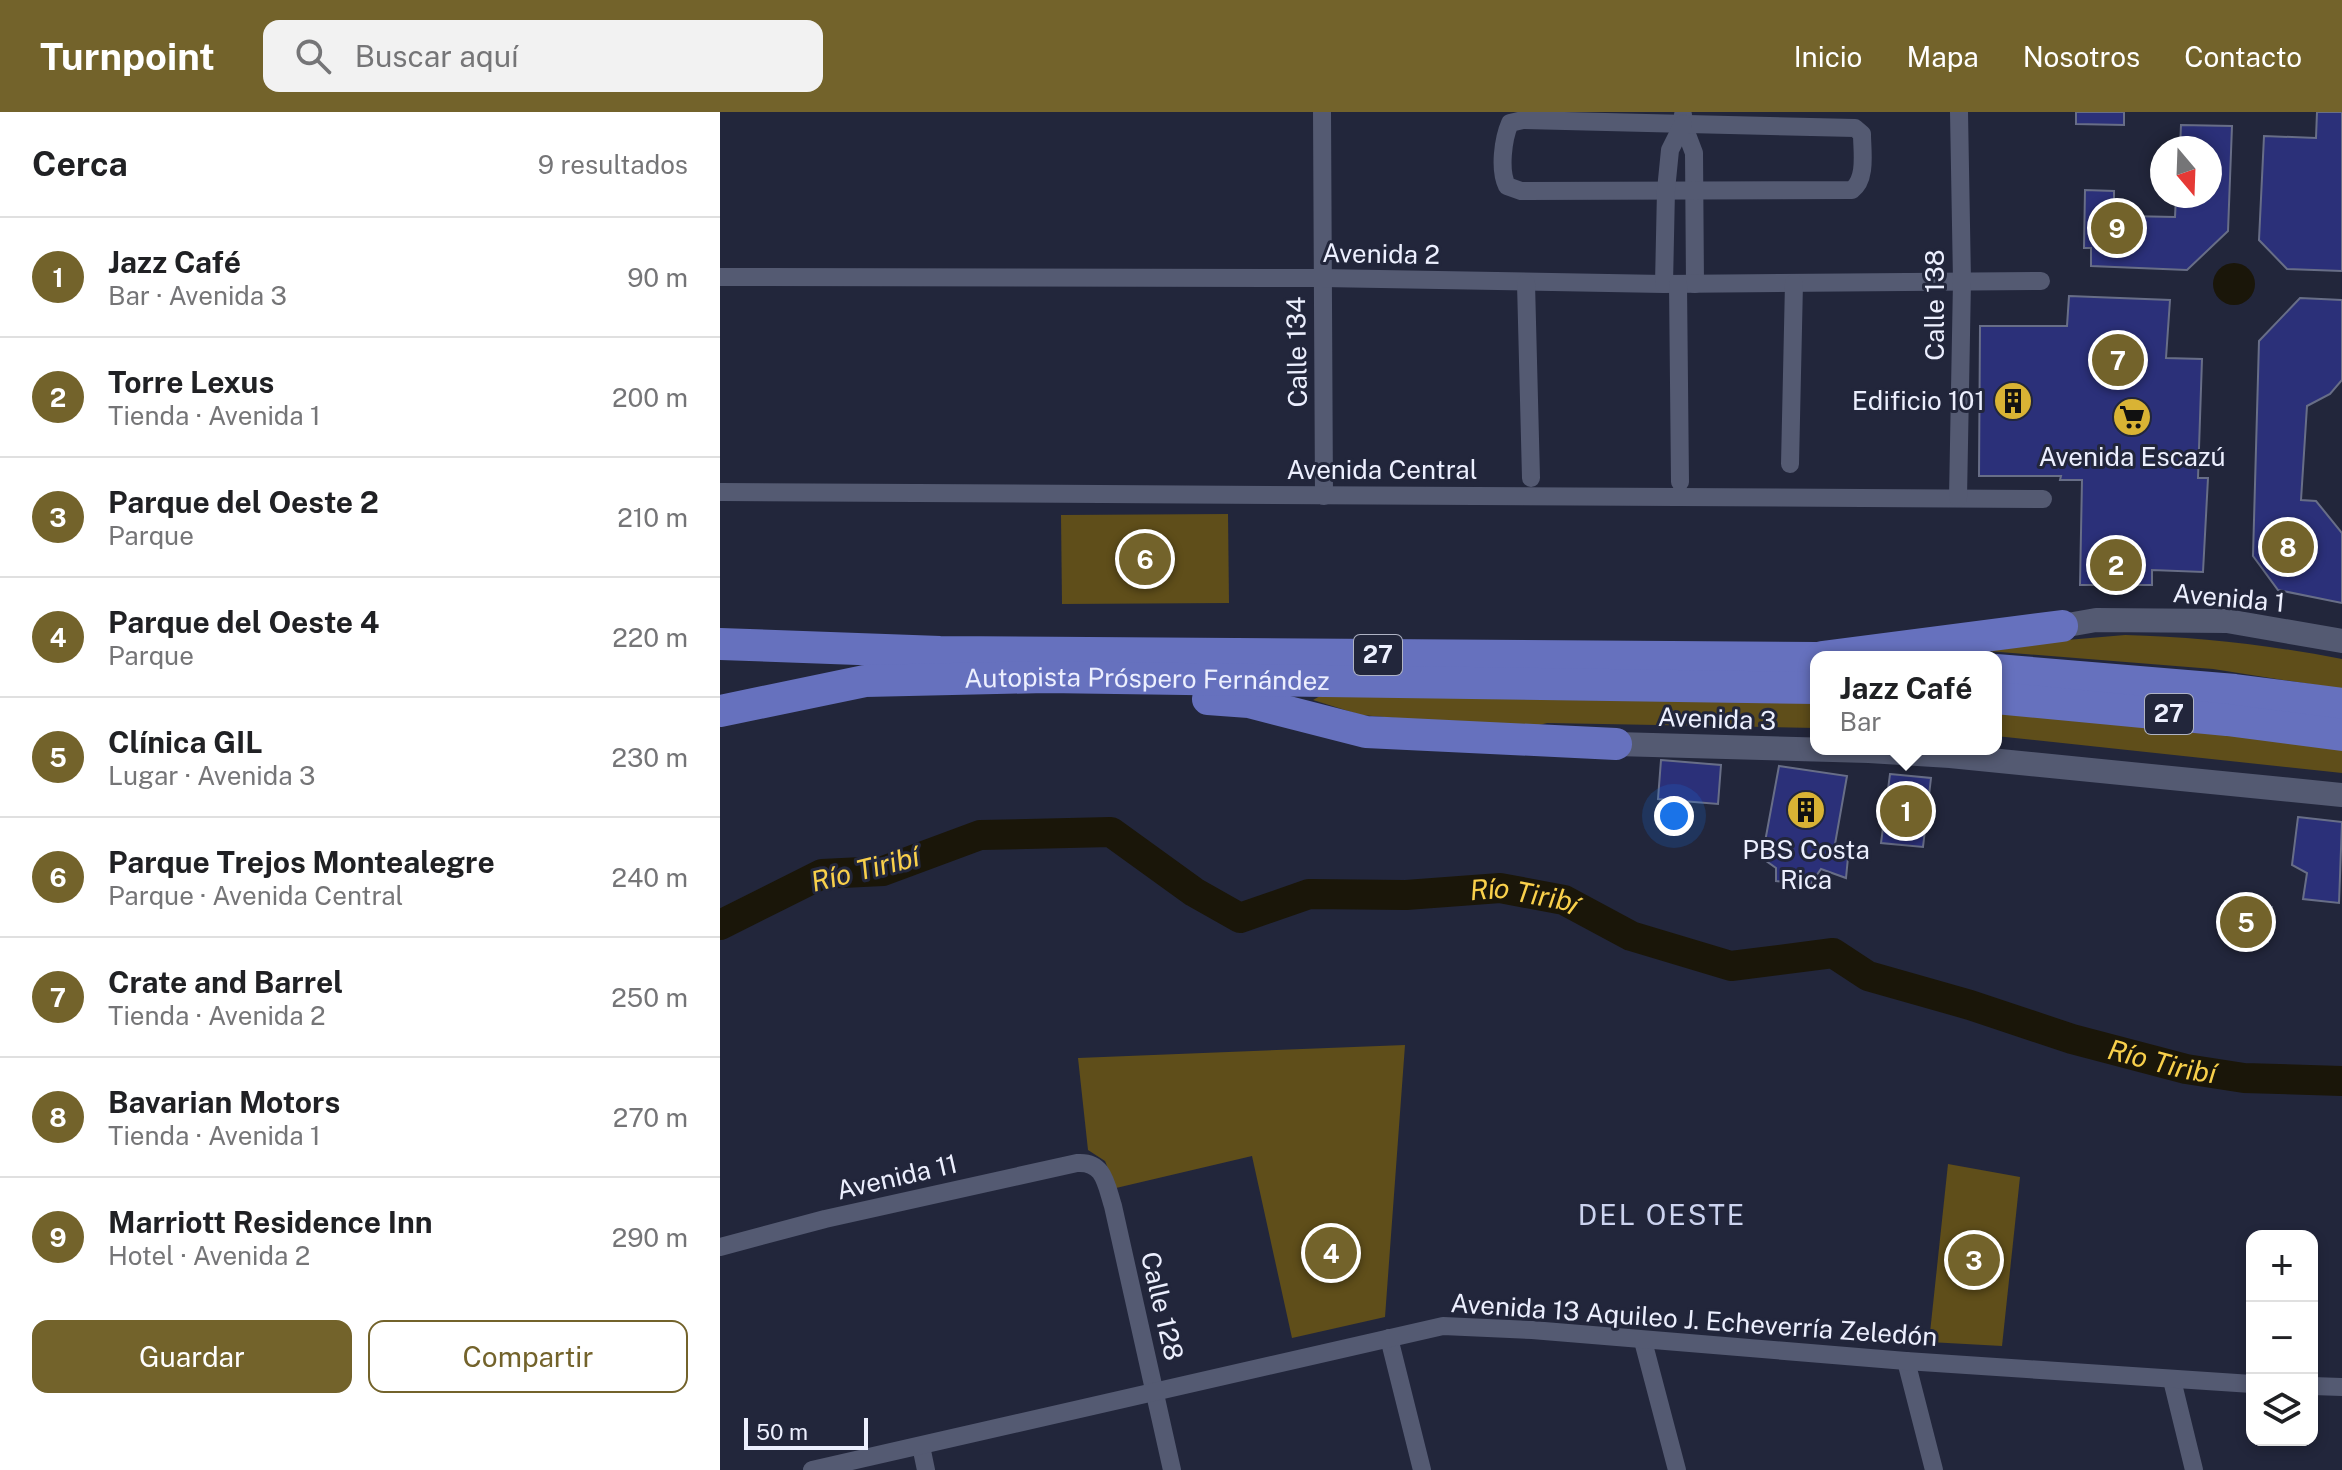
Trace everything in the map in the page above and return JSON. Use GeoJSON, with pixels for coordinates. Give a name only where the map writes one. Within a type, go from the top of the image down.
{"type":"FeatureCollection","features":[{"type":"Feature","properties":{"kind":"highway"},"geometry":{"type":"LineString","coordinates":[[1901,651],[2062,626]]}},
{"type":"Feature","properties":{"kind":"highway","name":"Autopista Próspero Fernández"},"geometry":{"type":"LineString","coordinates":[[720,644],[940,652],[1810,664]]}},
{"type":"Feature","properties":{"kind":"highway","name":"Autopista Próspero Fernández"},"geometry":{"type":"LineString","coordinates":[[720,711],[865,681],[1810,664]]}},
{"type":"Feature","properties":{"kind":"highway","name":"27"},"geometry":{"type":"LineString","coordinates":[[2002,671],[2235,690],[2342,704]]}},
{"type":"Feature","properties":{"kind":"highway"},"geometry":{"type":"LineString","coordinates":[[1046,677],[1160,696],[1249,702],[1366,732],[1616,744]]}},
{"type":"Feature","properties":{"kind":"highway","name":"27"},"geometry":{"type":"LineString","coordinates":[[2002,699],[2227,720],[2342,735]]}},
{"type":"Feature","properties":{"kind":"street","name":"Calle 134"},"geometry":{"type":"LineString","coordinates":[[1322,112],[1324,496]]}},
{"type":"Feature","properties":{"kind":"street","name":"Calle 138"},"geometry":{"type":"LineString","coordinates":[[1958,498],[1962,281],[1959,112]]}},
{"type":"Feature","properties":{"kind":"street"},"geometry":{"type":"LineString","coordinates":[[1680,482],[1679,284],[1666,190],[1670,150],[1683,118]]}},
{"type":"Feature","properties":{"kind":"street"},"geometry":{"type":"LineString","coordinates":[[1679,284],[1694,190],[1694,153],[1683,118]]}},
{"type":"Feature","properties":{"kind":"street"},"geometry":{"type":"LineString","coordinates":[[1683,118],[1855,128],[1862,134],[1861,177],[1852,190],[1666,190],[1521,191],[1507,186],[1503,177],[1506,131],[1510,123],[1523,120],[1683,118]]}},
{"type":"Feature","properties":{"kind":"street","name":"Avenida 2"},"geometry":{"type":"LineString","coordinates":[[720,277],[1322,278],[1679,284],[2041,281]]}},
{"type":"Feature","properties":{"kind":"street"},"geometry":{"type":"LineString","coordinates":[[1526,283],[1531,478]]}},
{"type":"Feature","properties":{"kind":"street"},"geometry":{"type":"LineString","coordinates":[[1790,464],[1794,283]]}},
{"type":"Feature","properties":{"kind":"street","name":"Avenida Central"},"geometry":{"type":"LineString","coordinates":[[720,492],[2043,499]]}},
{"type":"Feature","properties":{"kind":"street","name":"Avenida 1"},"geometry":{"type":"LineString","coordinates":[[2062,626],[2096,620],[2227,621],[2342,641]]}},
{"type":"Feature","properties":{"kind":"street","name":"Avenida 3"},"geometry":{"type":"LineString","coordinates":[[1616,744],[1810,750]]}},
{"type":"Feature","properties":{"kind":"street","name":"Avenida 3"},"geometry":{"type":"LineString","coordinates":[[1934,755],[2342,795]]}},
{"type":"Feature","properties":{"kind":"street","name":"Avenida 11"},"geometry":{"type":"LineString","coordinates":[[720,1247],[825,1219],[1087,1162]]}},
{"type":"Feature","properties":{"kind":"street","name":"Calle 128"},"geometry":{"type":"LineString","coordinates":[[1087,1162],[1103,1173],[1113,1206],[1172,1470]]}},
{"type":"Feature","properties":{"kind":"street","name":"Avenida 13 Aquileo J. Echeverría Zeledón"},"geometry":{"type":"LineString","coordinates":[[812,1470],[1443,1326],[2246,1384]]}},
{"type":"Feature","properties":{"kind":"street"},"geometry":{"type":"LineString","coordinates":[[1389,1338],[1422,1470]]}},
{"type":"Feature","properties":{"kind":"street"},"geometry":{"type":"LineString","coordinates":[[1643,1341],[1677,1470]]}},
{"type":"Feature","properties":{"kind":"street"},"geometry":{"type":"LineString","coordinates":[[1906,1361],[1934,1470]]}},
{"type":"Feature","properties":{"kind":"street"},"geometry":{"type":"LineString","coordinates":[[2172,1380],[2194,1470]]}},
{"type":"Feature","properties":{"kind":"street"},"geometry":{"type":"LineString","coordinates":[[2318,1386],[2342,1387]]}},
{"type":"Feature","properties":{"kind":"street"},"geometry":{"type":"LineString","coordinates":[[921,1446],[926,1470]]}},
{"type":"Feature","properties":{"kind":"shaded area"},"geometry":{"type":"Polygon","coordinates":[[[2234,263],[2249,269],[2255,284],[2249,299],[2234,305],[2219,299],[2213,284],[2219,269],[2234,263]]]}},
{"type":"Feature","properties":{"kind":"shaded area"},"geometry":{"type":"Polygon","coordinates":[[[1228,514],[1229,603],[1062,604],[1061,515],[1228,514]]]}},
{"type":"Feature","properties":{"kind":"shaded area"},"geometry":{"type":"Polygon","coordinates":[[[2125,635],[2234,642],[2342,659],[2342,689],[2213,669],[1987,651],[2010,645],[2125,635]]]}},
{"type":"Feature","properties":{"kind":"shaded area"},"geometry":{"type":"Polygon","coordinates":[[[1322,695],[1810,697],[1810,728],[1547,723],[1524,729],[1361,715],[1313,700],[1322,695]]]}},
{"type":"Feature","properties":{"kind":"shaded area"},"geometry":{"type":"Polygon","coordinates":[[[2002,706],[2342,745],[2342,773],[2002,737],[2002,706]]]}},
{"type":"Feature","properties":{"kind":"shaded area"},"geometry":{"type":"Polygon","coordinates":[[[1405,1045],[1385,1317],[1292,1338],[1252,1156],[1116,1188],[1105,1161],[1088,1150],[1078,1058],[1405,1045]]]}},
{"type":"Feature","properties":{"kind":"shaded area"},"geometry":{"type":"Polygon","coordinates":[[[1948,1164],[2020,1177],[2002,1346],[1929,1342],[1948,1164]]]}},
{"type":"Feature","properties":{"kind":"building"},"geometry":{"type":"Polygon","coordinates":[[[2076,112],[2124,112],[2124,125],[2076,124],[2076,112]]]}},
{"type":"Feature","properties":{"kind":"building"},"geometry":{"type":"Polygon","coordinates":[[[2317,112],[2342,112],[2342,271],[2287,269],[2259,240],[2264,136],[2316,138],[2317,112]]]}},
{"type":"Feature","properties":{"kind":"building"},"geometry":{"type":"Polygon","coordinates":[[[2181,125],[2232,126],[2228,231],[2187,270],[2091,266],[2091,248],[2084,248],[2085,190],[2114,191],[2114,208],[2127,208],[2127,216],[2175,217],[2175,208],[2222,208],[2222,136],[2181,136],[2181,125]]]}},
{"type":"Feature","properties":{"kind":"building","name":"Avenida Escazú"},"geometry":{"type":"Polygon","coordinates":[[[2069,296],[2170,300],[2166,358],[2202,359],[2198,478],[2208,478],[2203,572],[2152,570],[2152,585],[2080,585],[2082,480],[2060,480],[2061,476],[1979,476],[1980,326],[2067,326],[2069,296]]]}},
{"type":"Feature","properties":{"kind":"building","name":"Avenida Escazú"},"geometry":{"type":"Polygon","coordinates":[[[2300,298],[2342,300],[2342,380],[2330,394],[2307,406],[2301,500],[2316,501],[2342,533],[2342,603],[2278,590],[2253,556],[2259,341],[2300,298]]]}},
{"type":"Feature","properties":{"kind":"building"},"geometry":{"type":"Polygon","coordinates":[[[1661,760],[1721,765],[1718,804],[1658,799],[1661,760]]]}},
{"type":"Feature","properties":{"kind":"building","name":"PBS Costa Rica"},"geometry":{"type":"Polygon","coordinates":[[[1779,766],[1847,776],[1835,844],[1849,847],[1846,878],[1821,869],[1810,885],[1776,881],[1776,868],[1762,858],[1779,766]]]}},
{"type":"Feature","properties":{"kind":"building"},"geometry":{"type":"Polygon","coordinates":[[[1890,774],[1931,778],[1923,847],[1881,843],[1890,774]]]}},
{"type":"Feature","properties":{"kind":"building"},"geometry":{"type":"Polygon","coordinates":[[[2298,817],[2342,822],[2339,903],[2303,899],[2307,873],[2292,865],[2298,817]]]}},
{"type":"Feature","properties":{"kind":"building"},"geometry":{"type":"Polygon","coordinates":[[[2225,901],[2272,907],[2268,942],[2221,936],[2225,901]]]}},
{"type":"Feature","properties":{"kind":"waterway","name":"Río Tiribí"},"geometry":{"type":"LineString","coordinates":[[720,925],[822,874],[883,871],[980,835],[1111,832],[1194,892],[1240,918],[1309,894],[1406,895],[1500,888],[1564,900],[1631,936],[1731,966],[1833,953],[1868,976],[2072,1039],[2186,1069],[2244,1078],[2342,1081]]}},
{"type":"Feature","properties":{"kind":"place","name":"Marriott Residence Inn"},"geometry":{"type":"Point","coordinates":[2117,228]}},
{"type":"Feature","properties":{"kind":"place","name":"Crate and Barrel"},"geometry":{"type":"Point","coordinates":[2118,360]}},
{"type":"Feature","properties":{"kind":"place","name":"Edificio 101"},"geometry":{"type":"Point","coordinates":[2013,401]}},
{"type":"Feature","properties":{"kind":"place","name":"Avenida Escazú"},"geometry":{"type":"Point","coordinates":[2132,417]}},
{"type":"Feature","properties":{"kind":"place","name":"Bavarian Motors"},"geometry":{"type":"Point","coordinates":[2288,547]}},
{"type":"Feature","properties":{"kind":"place","name":"Parque Trejos Montealegre"},"geometry":{"type":"Point","coordinates":[1145,559]}},
{"type":"Feature","properties":{"kind":"place","name":"Torre Lexus"},"geometry":{"type":"Point","coordinates":[2116,565]}},
{"type":"Feature","properties":{"kind":"place","name":"PBS Costa Rica"},"geometry":{"type":"Point","coordinates":[1806,810]}},
{"type":"Feature","properties":{"kind":"place","name":"Jazz Café"},"geometry":{"type":"Point","coordinates":[1906,811]}},
{"type":"Feature","properties":{"kind":"place","name":"Clínica GIL"},"geometry":{"type":"Point","coordinates":[2246,922]}},
{"type":"Feature","properties":{"kind":"place","name":"Parque del Oeste 4"},"geometry":{"type":"Point","coordinates":[1331,1253]}},
{"type":"Feature","properties":{"kind":"place","name":"Parque del Oeste 2"},"geometry":{"type":"Point","coordinates":[1974,1260]}},
{"type":"Feature","properties":{"kind":"district","name":"DEL OESTE"},"geometry":{"type":"Point","coordinates":[1662,1215]}}]}
